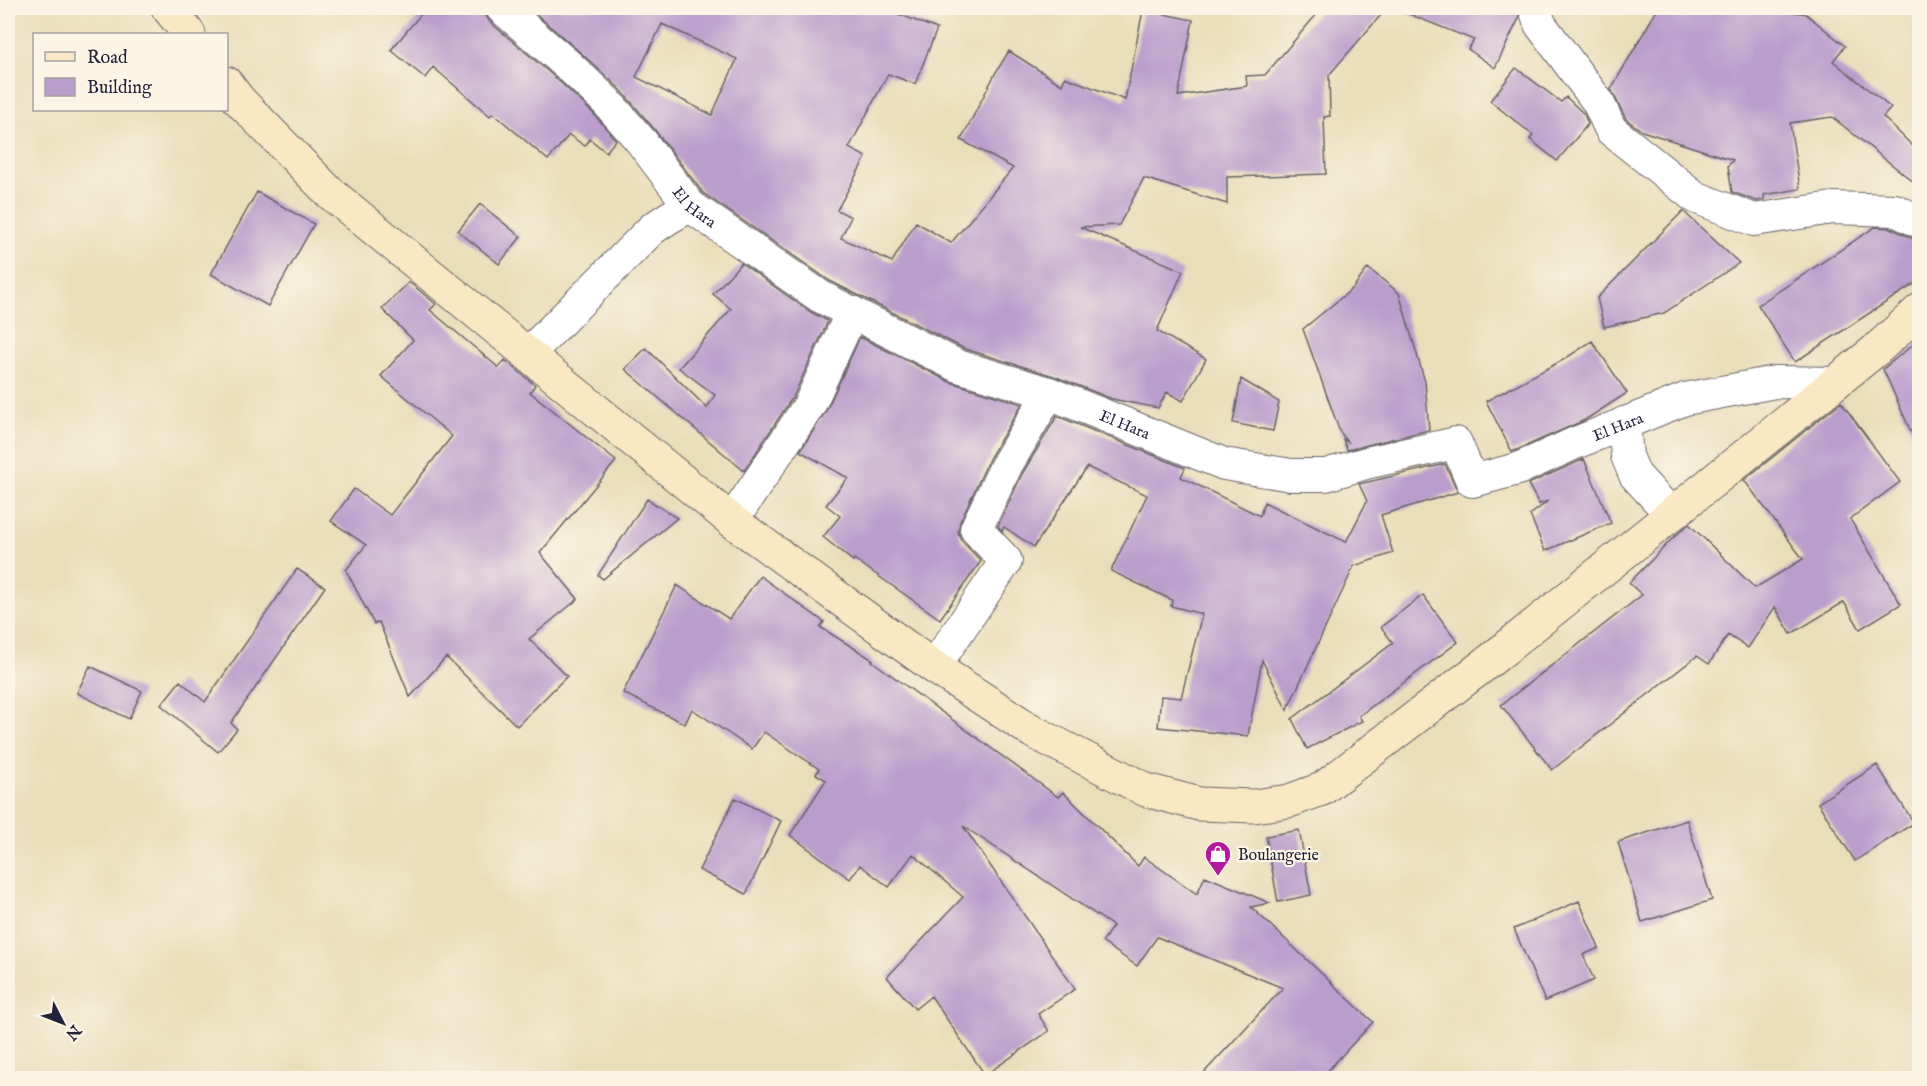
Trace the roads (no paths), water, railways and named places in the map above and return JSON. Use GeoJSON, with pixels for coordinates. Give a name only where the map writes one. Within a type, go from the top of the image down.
{"type":"FeatureCollection","features":[{"type":"Feature","properties":{"kind":"main road"},"geometry":{"type":"LineString","coordinates":[[168,8],[188,33]]}},
{"type":"Feature","properties":{"kind":"main road"},"geometry":{"type":"LineString","coordinates":[[228,86],[239,100],[329,192],[732,521],[934,667],[1032,731],[1146,790],[1199,804],[1254,806],[1289,801],[1322,789],[1492,659],[1876,350],[1920,310]]}},
{"type":"Feature","properties":{"kind":"street","name":"El Hara"},"geometry":{"type":"LineString","coordinates":[[502,8],[606,101],[641,141],[690,206],[821,297],[958,366],[1049,393],[1224,464],[1291,475],[1326,474],[1456,443],[1472,481],[1518,469],[1685,399],[1775,382],[1835,383]]}},
{"type":"Feature","properties":{"kind":"street"},"geometry":{"type":"LineString","coordinates":[[1535,8],[1540,24],[1598,102],[1611,130],[1695,197],[1755,220],[1833,208],[1895,210],[1920,222]]}},
{"type":"Feature","properties":{"kind":"street"},"geometry":{"type":"LineString","coordinates":[[528,354],[652,230],[690,206]]}},
{"type":"Feature","properties":{"kind":"street"},"geometry":{"type":"LineString","coordinates":[[732,521],[810,404],[852,312]]}},
{"type":"Feature","properties":{"kind":"street"},"geometry":{"type":"LineString","coordinates":[[934,667],[1006,561],[976,530],[1006,466],[1049,393]]}},
{"type":"Feature","properties":{"kind":"street"},"geometry":{"type":"LineString","coordinates":[[1624,423],[1627,456],[1635,475],[1671,514]]}},
{"type":"Feature","properties":{"kind":"place","name":"Boulangerie"},"geometry":{"type":"Point","coordinates":[1218,877]}}]}
